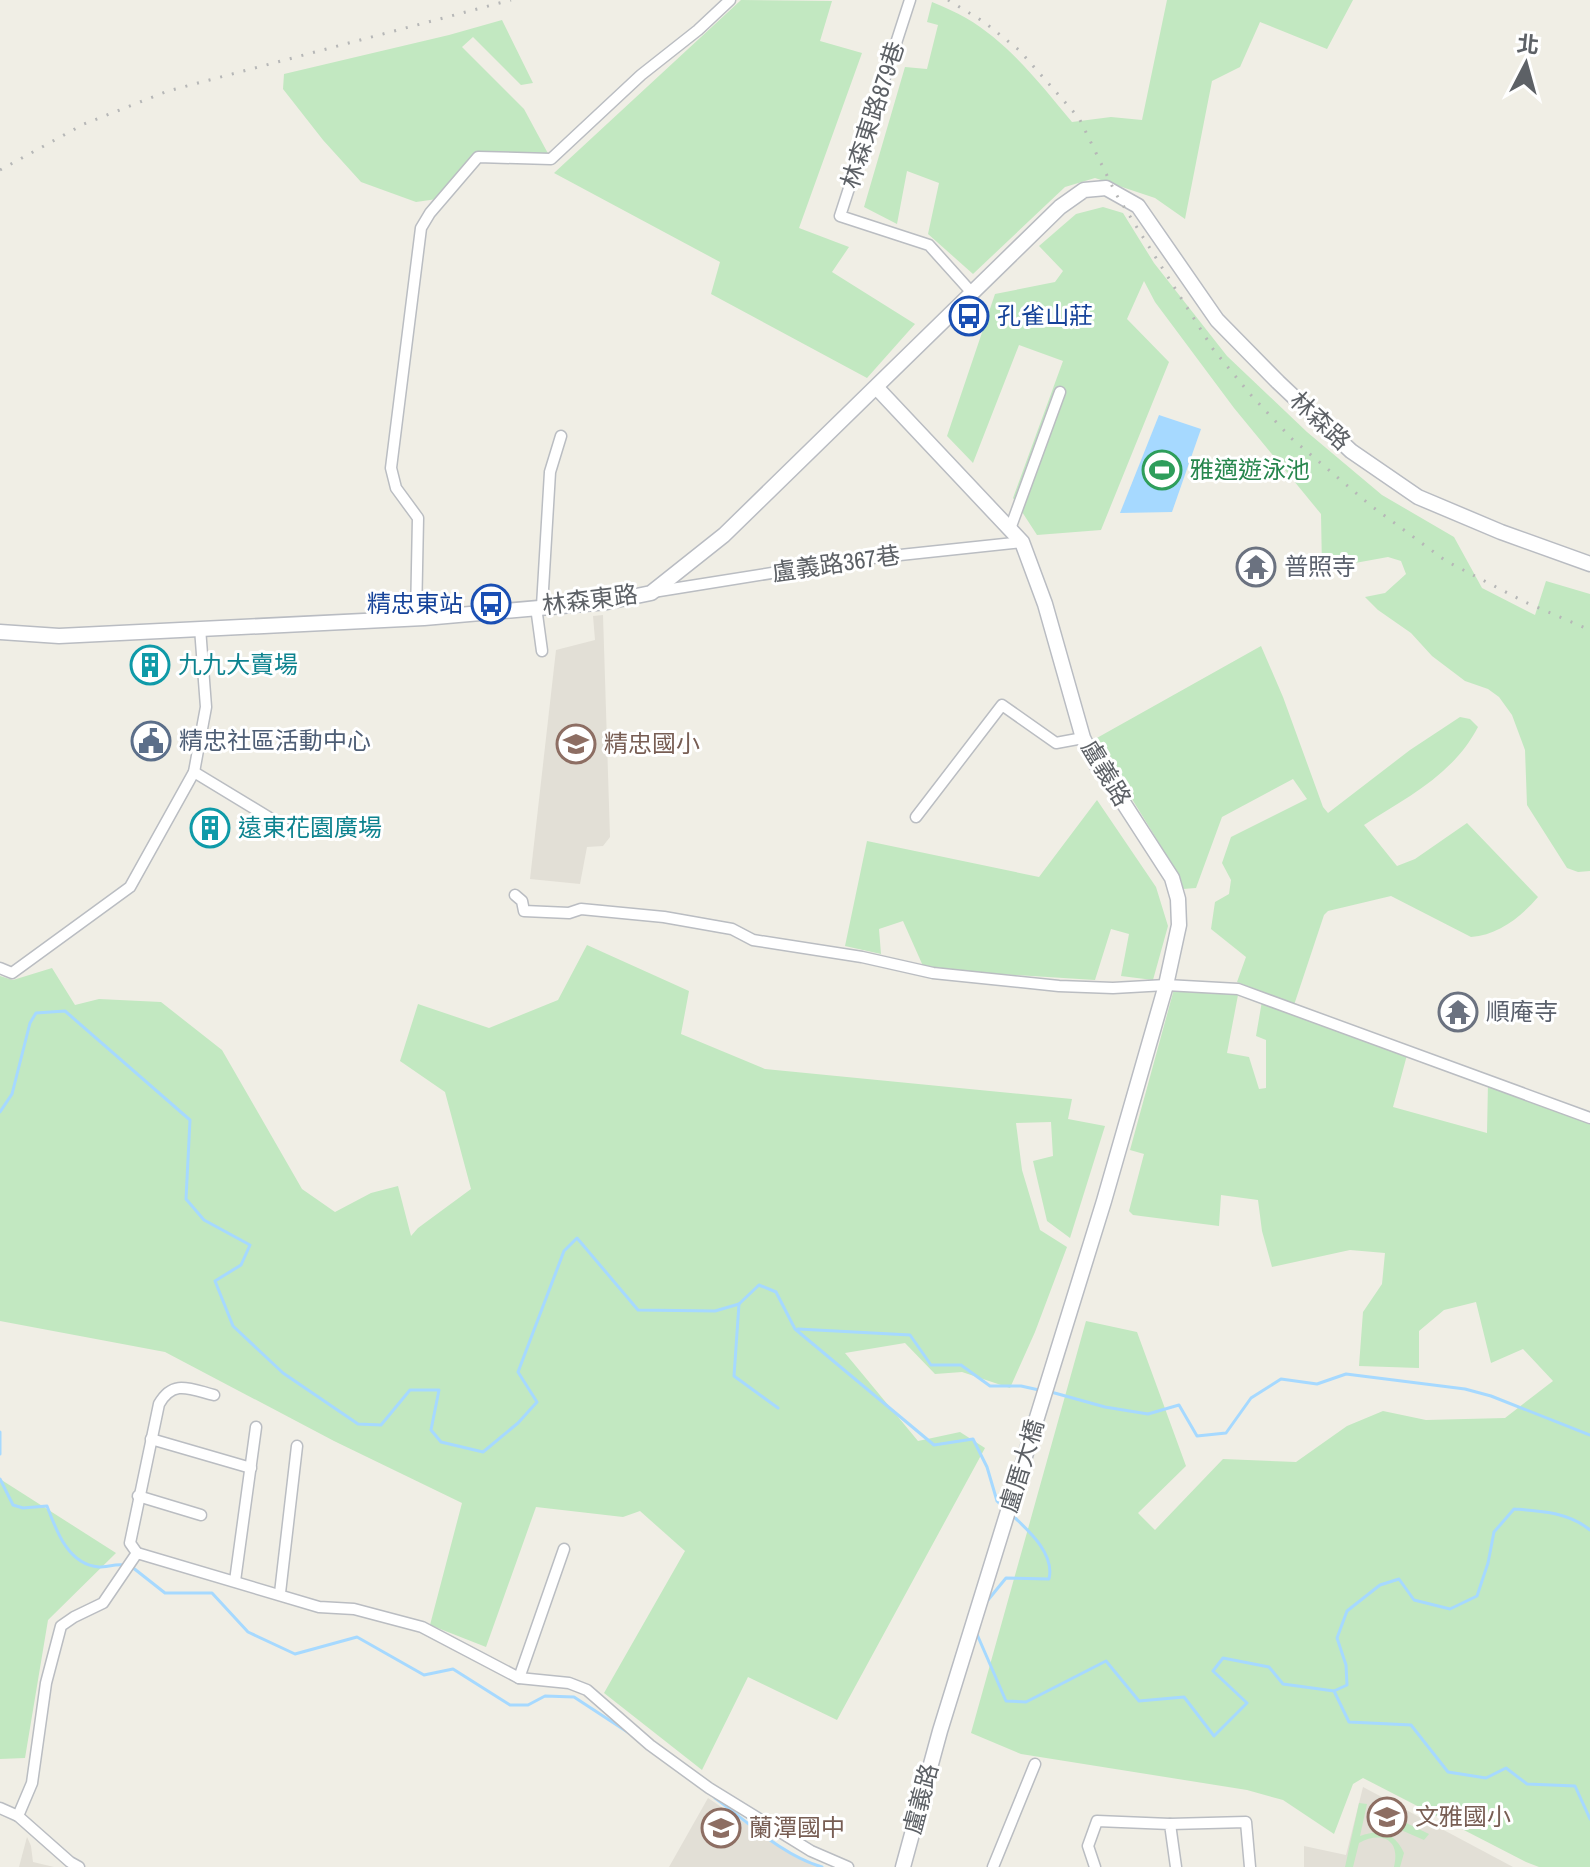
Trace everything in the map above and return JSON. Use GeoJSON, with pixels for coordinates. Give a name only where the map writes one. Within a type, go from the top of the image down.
{"type":"FeatureCollection","features":[{"type":"Feature","properties":{"kind":"main road","name":"林森東路"},"geometry":{"type":"LineString","coordinates":[[0,632],[59,636],[416,618],[607,602],[651,593],[724,535],[1060,207],[1084,190],[1106,188],[1116,194]]}},
{"type":"Feature","properties":{"kind":"main road","name":"林森路"},"geometry":{"type":"LineString","coordinates":[[1116,194],[1138,206],[1217,320],[1351,451],[1418,497],[1501,532],[1590,564]]}},
{"type":"Feature","properties":{"kind":"main road","name":"盧義路"},"geometry":{"type":"LineString","coordinates":[[877,388],[1022,542],[1045,604],[1083,738],[1096,764],[1172,878],[1178,899],[1179,925],[1166,985],[1104,1201]]}},
{"type":"Feature","properties":{"kind":"main road","name":"盧厝大橋"},"geometry":{"type":"LineString","coordinates":[[940,1731],[1104,1201]]}},
{"type":"Feature","properties":{"kind":"main road","name":"盧義路"},"geometry":{"type":"LineString","coordinates":[[903,1867],[940,1731]]}},
{"type":"Feature","properties":{"kind":"street"},"geometry":{"type":"LineString","coordinates":[[416,618],[418,518],[396,488],[391,468],[421,228],[478,157],[551,159],[641,75],[730,0]]}},
{"type":"Feature","properties":{"kind":"street","name":"林森東路879巷"},"geometry":{"type":"LineString","coordinates":[[910,0],[840,216],[929,245],[973,294]]}},
{"type":"Feature","properties":{"kind":"street"},"geometry":{"type":"LineString","coordinates":[[1010,529],[1060,392]]}},
{"type":"Feature","properties":{"kind":"street"},"geometry":{"type":"LineString","coordinates":[[542,651],[539,607],[550,472],[561,436]]}},
{"type":"Feature","properties":{"kind":"street","name":"盧義路367巷"},"geometry":{"type":"LineString","coordinates":[[651,593],[853,560],[1022,542]]}},
{"type":"Feature","properties":{"kind":"street"},"geometry":{"type":"LineString","coordinates":[[0,968],[12,973],[130,887],[194,772],[206,707],[200,628]]}},
{"type":"Feature","properties":{"kind":"street"},"geometry":{"type":"LineString","coordinates":[[916,817],[1002,705],[1056,743],[1083,738]]}},
{"type":"Feature","properties":{"kind":"street"},"geometry":{"type":"LineString","coordinates":[[194,772],[283,826]]}},
{"type":"Feature","properties":{"kind":"street"},"geometry":{"type":"LineString","coordinates":[[515,895],[522,901],[524,911],[569,913],[581,909],[664,917],[732,929],[753,940],[862,957],[933,973],[1059,986],[1113,988],[1166,985],[1238,989],[1590,1118]]}},
{"type":"Feature","properties":{"kind":"street"},"geometry":{"type":"LineString","coordinates":[[214,1395],[174,1388],[166,1393],[159,1404],[130,1543],[137,1553],[319,1607],[354,1609],[422,1627],[519,1678],[569,1683],[587,1690],[650,1745],[709,1788],[811,1851],[848,1867]]}},
{"type":"Feature","properties":{"kind":"street"},"geometry":{"type":"LineString","coordinates":[[235,1581],[256,1427]]}},
{"type":"Feature","properties":{"kind":"street"},"geometry":{"type":"LineString","coordinates":[[151,1439],[251,1468]]}},
{"type":"Feature","properties":{"kind":"street"},"geometry":{"type":"LineString","coordinates":[[280,1593],[297,1446]]}},
{"type":"Feature","properties":{"kind":"street"},"geometry":{"type":"LineString","coordinates":[[138,1496],[201,1515]]}},
{"type":"Feature","properties":{"kind":"street"},"geometry":{"type":"LineString","coordinates":[[519,1678],[564,1549]]}},
{"type":"Feature","properties":{"kind":"street"},"geometry":{"type":"LineString","coordinates":[[18,1816],[32,1783],[46,1683],[61,1626],[103,1603],[137,1553]]}},
{"type":"Feature","properties":{"kind":"street"},"geometry":{"type":"LineString","coordinates":[[993,1867],[1035,1764]]}},
{"type":"Feature","properties":{"kind":"street"},"geometry":{"type":"LineString","coordinates":[[0,1808],[18,1816],[79,1867]]}},
{"type":"Feature","properties":{"kind":"street"},"geometry":{"type":"LineString","coordinates":[[1095,1867],[1088,1846],[1097,1821],[1170,1824],[1246,1822],[1250,1867]]}},
{"type":"Feature","properties":{"kind":"street"},"geometry":{"type":"LineString","coordinates":[[1170,1824],[1176,1867]]}},
{"type":"Feature","properties":{"kind":"shaded area","name":"精忠國小"},"geometry":{"type":"Polygon","coordinates":[[[603,615],[610,837],[603,846],[587,847],[580,884],[530,879],[556,650],[595,640],[593,616],[603,615]]]}},
{"type":"Feature","properties":{"kind":"shaded area","name":"文雅國小"},"geometry":{"type":"Polygon","coordinates":[[[1363,1787],[1513,1867],[1304,1867],[1304,1846],[1346,1855],[1363,1787]]]}},
{"type":"Feature","properties":{"kind":"shaded area","name":"蘭潭國中"},"geometry":{"type":"Polygon","coordinates":[[[708,1798],[797,1858],[822,1867],[669,1867],[708,1798]]]}},
{"type":"Feature","properties":{"kind":"shaded area"},"geometry":{"type":"Polygon","coordinates":[[[27,1837],[33,1862],[54,1867],[19,1867],[27,1837]]]}},
{"type":"Feature","properties":{"kind":"green space"},"geometry":{"type":"Polygon","coordinates":[[[741,0],[832,1],[820,41],[862,53],[799,228],[849,247],[832,272],[915,324],[867,378],[711,294],[720,262],[554,173],[741,0]]]}},
{"type":"Feature","properties":{"kind":"green space"},"geometry":{"type":"Polygon","coordinates":[[[1167,0],[1353,0],[1327,49],[1260,22],[1240,67],[1212,81],[1185,219],[1155,198],[1095,178],[1065,187],[973,274],[928,234],[939,183],[907,171],[897,224],[864,207],[905,67],[927,69],[938,25],[927,22],[932,2],[966,18],[996,40],[1024,66],[1072,122],[1111,117],[1142,120],[1167,0]]]}},
{"type":"Feature","properties":{"kind":"green space"},"geometry":{"type":"Polygon","coordinates":[[[502,20],[533,83],[521,85],[473,37],[462,47],[524,109],[551,159],[478,157],[444,198],[416,202],[361,182],[283,89],[284,74],[502,20]]]}},
{"type":"Feature","properties":{"kind":"green space"},"geometry":{"type":"Polygon","coordinates":[[[1103,207],[1123,213],[1154,263],[1227,356],[1307,432],[1382,495],[1454,537],[1482,588],[1535,615],[1546,581],[1590,594],[1590,871],[1578,872],[1567,868],[1527,805],[1525,750],[1512,715],[1499,697],[1488,689],[1465,681],[1365,597],[1385,593],[1406,574],[1401,561],[1388,557],[1322,569],[1321,514],[1234,408],[1155,302],[1144,281],[1127,319],[1169,362],[1101,530],[1037,535],[1013,498],[1063,361],[1019,345],[973,463],[947,436],[995,294],[1055,282],[1063,271],[1039,246],[1076,214],[1103,207]]]}},
{"type":"Feature","properties":{"kind":"green space"},"geometry":{"type":"Polygon","coordinates":[[[1261,646],[1323,807],[1328,813],[1410,750],[1460,717],[1470,719],[1478,727],[1456,759],[1428,784],[1364,825],[1397,866],[1415,859],[1467,823],[1538,897],[1500,929],[1471,937],[1391,896],[1328,911],[1324,915],[1294,1005],[1237,982],[1246,957],[1211,929],[1215,902],[1229,894],[1231,880],[1222,863],[1231,837],[1307,799],[1293,779],[1222,817],[1196,888],[1183,889],[1172,864],[1095,739],[1261,646]]]}},
{"type":"Feature","properties":{"kind":"green space"},"geometry":{"type":"Polygon","coordinates":[[[1097,800],[1156,887],[1168,926],[1153,980],[1121,976],[1129,934],[1111,929],[1095,980],[923,966],[903,921],[879,929],[881,954],[845,946],[867,841],[1039,877],[1097,800]]]}},
{"type":"Feature","properties":{"kind":"green space"},"geometry":{"type":"Polygon","coordinates":[[[587,945],[689,991],[681,1034],[765,1069],[1072,1099],[1068,1119],[1105,1126],[1070,1238],[1047,1221],[1033,1161],[1053,1156],[1051,1122],[1016,1123],[1022,1170],[1040,1230],[1067,1247],[1010,1388],[962,1372],[935,1374],[905,1343],[845,1353],[918,1441],[960,1432],[985,1448],[837,1720],[748,1677],[702,1770],[604,1693],[685,1551],[640,1511],[623,1517],[536,1507],[486,1647],[430,1625],[462,1503],[334,1441],[165,1352],[0,1321],[0,976],[13,980],[52,968],[75,1005],[99,999],[161,1002],[222,1050],[302,1189],[335,1212],[371,1193],[398,1186],[411,1236],[471,1189],[445,1092],[400,1061],[418,1004],[489,1028],[558,1000],[587,945]]]}},
{"type":"Feature","properties":{"kind":"green space"},"geometry":{"type":"Polygon","coordinates":[[[1174,989],[1238,995],[1227,1053],[1249,1057],[1259,1089],[1266,1088],[1266,1040],[1256,1036],[1262,1001],[1407,1055],[1393,1107],[1487,1133],[1488,1082],[1590,1122],[1590,1867],[1539,1867],[1526,1862],[1363,1778],[1353,1784],[1334,1834],[1283,1800],[1247,1790],[1021,1754],[971,1733],[1086,1321],[1137,1332],[1186,1466],[1138,1513],[1155,1530],[1223,1459],[1296,1462],[1347,1426],[1383,1411],[1426,1420],[1505,1418],[1553,1381],[1523,1349],[1491,1363],[1476,1302],[1444,1310],[1419,1331],[1419,1368],[1359,1366],[1363,1312],[1382,1284],[1385,1253],[1350,1250],[1272,1267],[1262,1231],[1258,1200],[1221,1195],[1219,1226],[1133,1215],[1129,1211],[1144,1154],[1130,1150],[1174,989]]]}},
{"type":"Feature","properties":{"kind":"green space"},"geometry":{"type":"Polygon","coordinates":[[[0,1479],[116,1553],[48,1620],[25,1758],[0,1759],[0,1479]]]}},
{"type":"Feature","properties":{"kind":"green space"},"geometry":{"type":"Polygon","coordinates":[[[1359,1803],[1367,1804],[1360,1836],[1380,1833],[1396,1840],[1404,1853],[1400,1867],[1394,1867],[1395,1850],[1392,1844],[1375,1838],[1359,1843],[1353,1867],[1345,1867],[1359,1803]]]}},
{"type":"Feature","properties":{"kind":"green space"},"geometry":{"type":"Polygon","coordinates":[[[1398,1819],[1429,1834],[1424,1840],[1394,1827],[1398,1819]]]}},
{"type":"Feature","properties":{"kind":"water","name":"雅適遊泳池"},"geometry":{"type":"Polygon","coordinates":[[[1159,415],[1201,429],[1172,512],[1120,513],[1159,415]]]}},
{"type":"Feature","properties":{"kind":"waterway"},"geometry":{"type":"LineString","coordinates":[[0,1112],[12,1094],[30,1023],[36,1013],[65,1011],[190,1120],[186,1199],[204,1220],[250,1245],[241,1265],[215,1281],[233,1326],[283,1373],[358,1424],[381,1425],[410,1390],[439,1390],[431,1430],[441,1442],[483,1452],[518,1423],[537,1402],[518,1372],[564,1251],[577,1238],[638,1310],[715,1311],[739,1304],[759,1285],[776,1292],[795,1329],[934,1445],[973,1439],[987,1467],[997,1501],[1004,1508]]}},
{"type":"Feature","properties":{"kind":"waterway"},"geometry":{"type":"LineString","coordinates":[[739,1304],[734,1376],[778,1408]]}},
{"type":"Feature","properties":{"kind":"waterway"},"geometry":{"type":"LineString","coordinates":[[798,1329],[910,1335],[931,1365],[961,1365],[990,1386],[1021,1386],[1039,1390]]}},
{"type":"Feature","properties":{"kind":"waterway"},"geometry":{"type":"LineString","coordinates":[[1051,1392],[1105,1407],[1148,1414],[1179,1405],[1197,1436],[1226,1433],[1251,1398],[1281,1379],[1317,1384],[1346,1374],[1465,1389],[1491,1396],[1590,1435]]}},
{"type":"Feature","properties":{"kind":"waterway"},"geometry":{"type":"LineString","coordinates":[[0,1432],[0,1454]]}},
{"type":"Feature","properties":{"kind":"waterway"},"geometry":{"type":"LineString","coordinates":[[0,1479],[13,1505],[23,1508],[47,1506],[65,1545],[79,1560],[99,1567],[124,1565]]}},
{"type":"Feature","properties":{"kind":"waterway"},"geometry":{"type":"LineString","coordinates":[[1334,1691],[1347,1685],[1346,1665],[1337,1638],[1347,1611],[1380,1585],[1399,1579],[1414,1600],[1450,1609],[1477,1596],[1494,1532],[1514,1509],[1563,1516],[1590,1530]]}},
{"type":"Feature","properties":{"kind":"waterway"},"geometry":{"type":"LineString","coordinates":[[988,1600],[1006,1578],[1049,1579],[1050,1570],[1044,1552],[1013,1516]]}},
{"type":"Feature","properties":{"kind":"waterway"},"geometry":{"type":"LineString","coordinates":[[132,1567],[165,1593],[212,1593],[248,1632],[295,1654],[357,1637],[424,1675],[453,1669],[510,1705],[528,1705],[545,1696],[574,1697],[629,1733]]}},
{"type":"Feature","properties":{"kind":"waterway"},"geometry":{"type":"LineString","coordinates":[[976,1632],[1006,1701],[1026,1702],[1106,1661],[1139,1701],[1184,1697],[1214,1736],[1247,1703],[1213,1671],[1223,1658],[1269,1667],[1283,1684],[1334,1691],[1349,1722],[1411,1725],[1448,1772],[1486,1778],[1506,1768],[1527,1784],[1575,1786],[1590,1819]]}},
{"type":"Feature","properties":{"kind":"waterway"},"geometry":{"type":"LineString","coordinates":[[715,1798],[779,1846],[822,1867]]}},
{"type":"Feature","properties":{"kind":"railway"},"geometry":{"type":"LineString","coordinates":[[0,170],[84,124],[168,91],[511,0]]}},
{"type":"Feature","properties":{"kind":"railway"},"geometry":{"type":"LineString","coordinates":[[948,0],[984,22],[1019,50],[1079,118],[1116,194],[1213,349],[1291,438],[1370,505],[1446,561],[1525,602],[1590,630]]}},
{"type":"Feature","properties":{"kind":"place","name":"孔雀山莊"},"geometry":{"type":"Point","coordinates":[969,316]}},
{"type":"Feature","properties":{"kind":"place","name":"雅適遊泳池"},"geometry":{"type":"Point","coordinates":[1162,470]}},
{"type":"Feature","properties":{"kind":"place","name":"普照寺"},"geometry":{"type":"Point","coordinates":[1256,567]}},
{"type":"Feature","properties":{"kind":"place","name":"精忠東站"},"geometry":{"type":"Point","coordinates":[491,604]}},
{"type":"Feature","properties":{"kind":"place","name":"九九大賣場"},"geometry":{"type":"Point","coordinates":[150,665]}},
{"type":"Feature","properties":{"kind":"place","name":"精忠社區活動中心"},"geometry":{"type":"Point","coordinates":[151,741]}},
{"type":"Feature","properties":{"kind":"place","name":"精忠國小"},"geometry":{"type":"Point","coordinates":[576,744]}},
{"type":"Feature","properties":{"kind":"place","name":"遠東花園廣場"},"geometry":{"type":"Point","coordinates":[210,828]}},
{"type":"Feature","properties":{"kind":"place","name":"順庵寺"},"geometry":{"type":"Point","coordinates":[1458,1012]}},
{"type":"Feature","properties":{"kind":"place","name":"文雅國小"},"geometry":{"type":"Point","coordinates":[1387,1817]}},
{"type":"Feature","properties":{"kind":"place","name":"蘭潭國中"},"geometry":{"type":"Point","coordinates":[721,1828]}}]}
